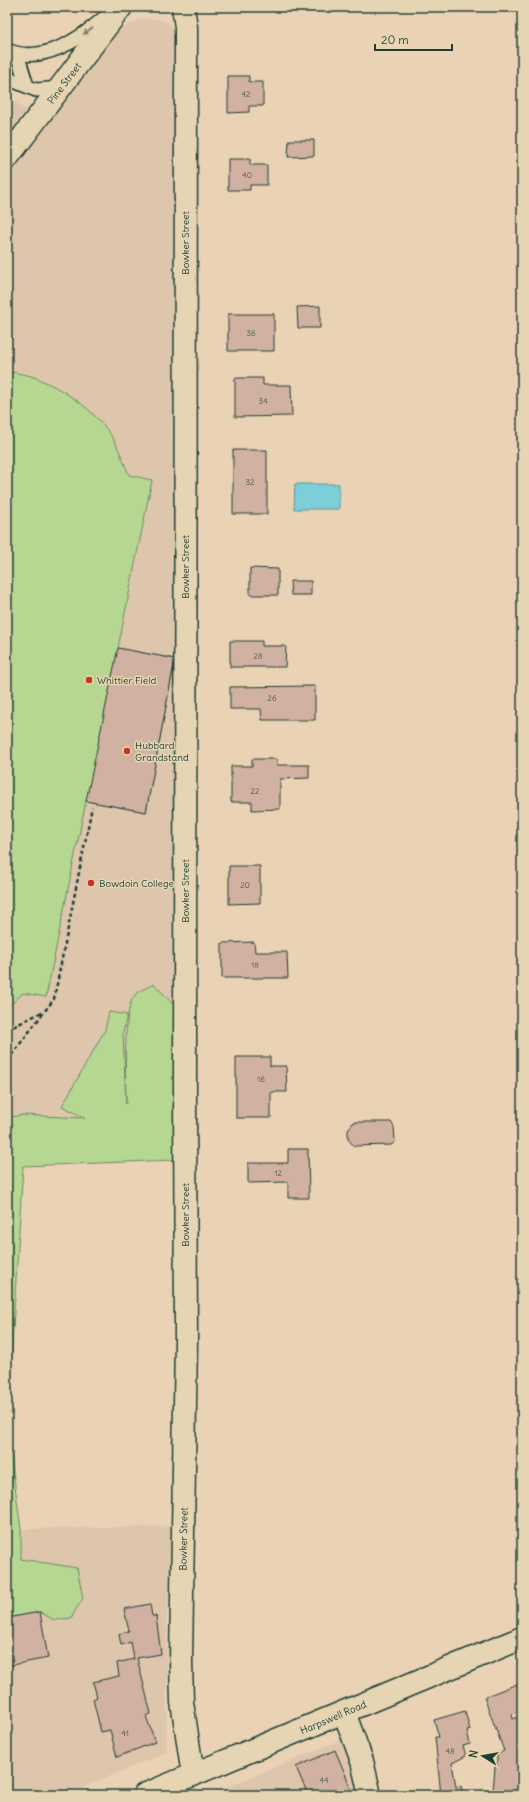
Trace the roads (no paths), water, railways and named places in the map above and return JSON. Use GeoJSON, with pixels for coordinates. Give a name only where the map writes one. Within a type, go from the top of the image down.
{"type":"FeatureCollection","features":[{"type":"Feature","properties":{"kind":"street","name":"Pine Street"},"geometry":{"type":"LineString","coordinates":[[7,158],[120,7]]}},
{"type":"Feature","properties":{"kind":"street","name":"Bowker Street"},"geometry":{"type":"LineString","coordinates":[[183,7],[186,27],[186,1340],[181,1660],[182,1702],[193,1775]]}},
{"type":"Feature","properties":{"kind":"street","name":"Harpswell Road"},"geometry":{"type":"LineString","coordinates":[[144,1795],[522,1638]]}},
{"type":"Feature","properties":{"kind":"street"},"geometry":{"type":"LineString","coordinates":[[344,1712],[362,1761],[370,1795]]}},
{"type":"Feature","properties":{"kind":"lane"},"geometry":{"type":"LineString","coordinates":[[27,86],[12,52],[34,54],[52,51],[71,43],[120,7]]}},
{"type":"Feature","properties":{"kind":"lane"},"geometry":{"type":"LineString","coordinates":[[7,78],[36,90],[60,88]]}},
{"type":"Feature","properties":{"kind":"water"},"geometry":{"type":"Polygon","coordinates":[[[295,484],[339,484],[339,509],[294,509],[295,484]]]}},
{"type":"Feature","properties":{"kind":"place","name":"Whittier Field"},"geometry":{"type":"Point","coordinates":[89,680]}},
{"type":"Feature","properties":{"kind":"place","name":"Hubbard Grandstand"},"geometry":{"type":"Point","coordinates":[127,751]}},
{"type":"Feature","properties":{"kind":"place","name":"Bowdoin College"},"geometry":{"type":"Point","coordinates":[91,883]}}]}
